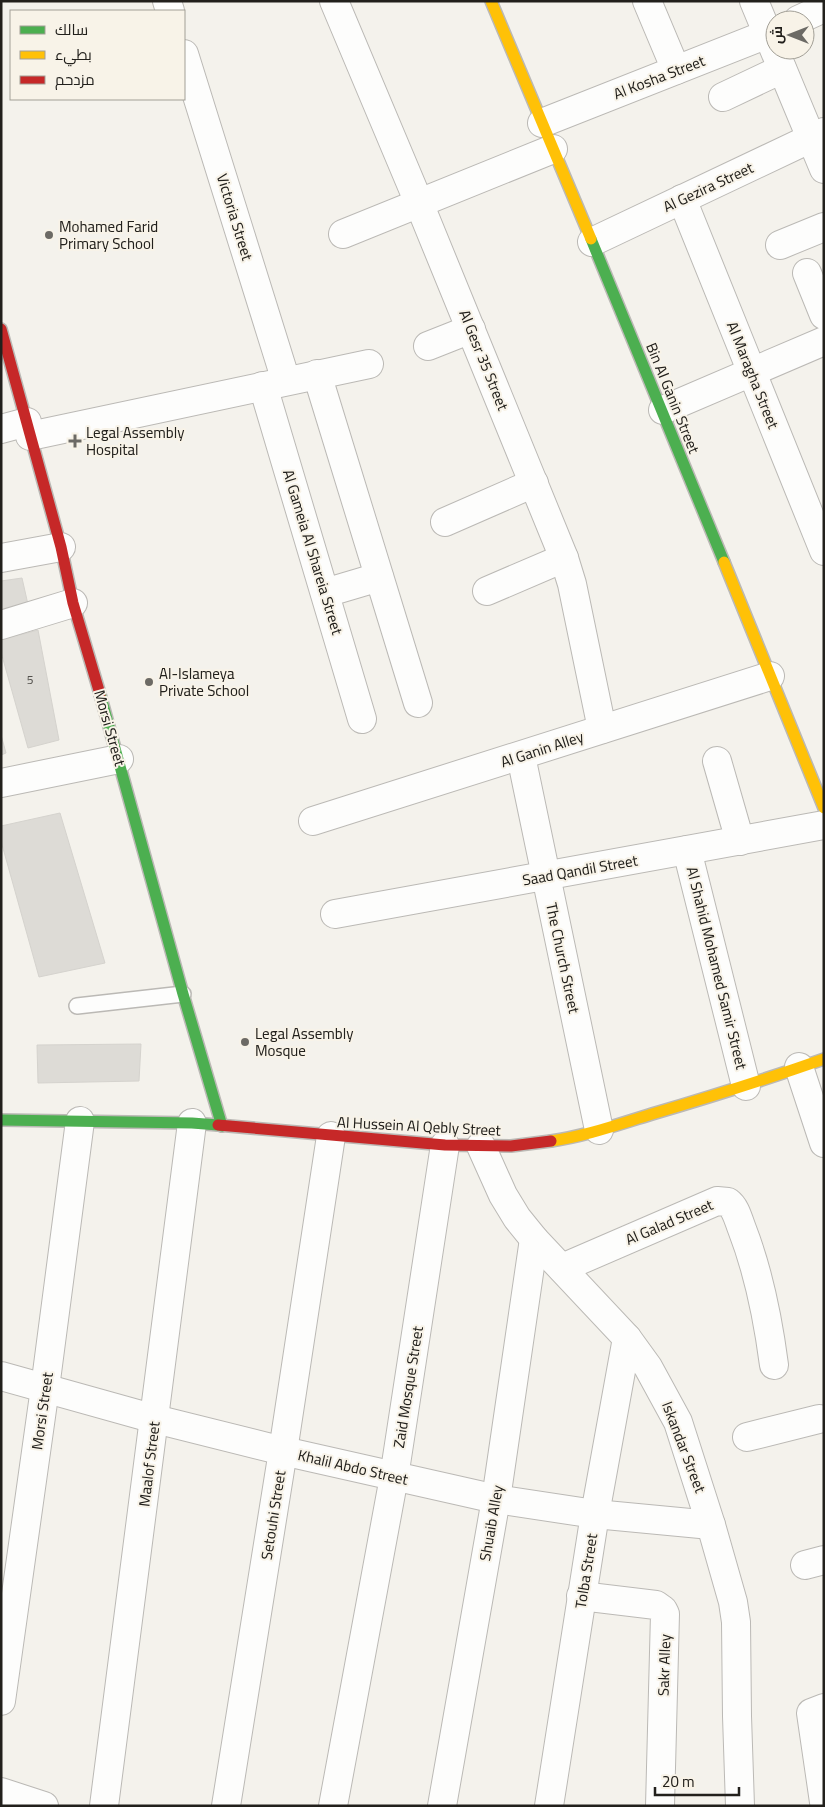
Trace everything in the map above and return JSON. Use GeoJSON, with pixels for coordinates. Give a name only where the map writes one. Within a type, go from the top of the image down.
{"type":"FeatureCollection","features":[{"type":"Feature","properties":{"kind":"street","name":"Al Gesr 35 Street"},"geometry":{"type":"LineString","coordinates":[[334,1],[564,558],[572,584],[602,730]]}},
{"type":"Feature","properties":{"kind":"street","name":"Bin Al Ganin Street"},"geometry":{"type":"LineString","coordinates":[[491,1],[663,410],[824,808]]}},
{"type":"Feature","properties":{"kind":"street"},"geometry":{"type":"LineString","coordinates":[[647,1],[676,70]]}},
{"type":"Feature","properties":{"kind":"street"},"geometry":{"type":"LineString","coordinates":[[754,1],[765,21]]}},
{"type":"Feature","properties":{"kind":"street","name":"Al Kosha Street"},"geometry":{"type":"LineString","coordinates":[[542,123],[765,34]]}},
{"type":"Feature","properties":{"kind":"street","name":"Victoria Street"},"geometry":{"type":"LineString","coordinates":[[185,58],[274,383]]}},
{"type":"Feature","properties":{"kind":"street"},"geometry":{"type":"LineString","coordinates":[[779,60],[782,69],[818,135],[824,169]]}},
{"type":"Feature","properties":{"kind":"street"},"geometry":{"type":"LineString","coordinates":[[723,97],[782,69]]}},
{"type":"Feature","properties":{"kind":"street","name":"Al Gezira Street"},"geometry":{"type":"LineString","coordinates":[[592,242],[818,135]]}},
{"type":"Feature","properties":{"kind":"street"},"geometry":{"type":"LineString","coordinates":[[343,234],[553,150]]}},
{"type":"Feature","properties":{"kind":"street","name":"Al Maragha Street"},"geometry":{"type":"LineString","coordinates":[[682,199],[824,550]]}},
{"type":"Feature","properties":{"kind":"street"},"geometry":{"type":"LineString","coordinates":[[780,245],[824,227]]}},
{"type":"Feature","properties":{"kind":"street"},"geometry":{"type":"LineString","coordinates":[[807,273],[824,315]]}},
{"type":"Feature","properties":{"kind":"street","name":"Morsi Street"},"geometry":{"type":"LineString","coordinates":[[1,329],[19,429],[61,547],[73,603],[222,1126]]}},
{"type":"Feature","properties":{"kind":"street"},"geometry":{"type":"LineString","coordinates":[[428,346],[471,329]]}},
{"type":"Feature","properties":{"kind":"street"},"geometry":{"type":"LineString","coordinates":[[663,410],[824,342]]}},
{"type":"Feature","properties":{"kind":"street"},"geometry":{"type":"LineString","coordinates":[[19,429],[370,364]]}},
{"type":"Feature","properties":{"kind":"street"},"geometry":{"type":"LineString","coordinates":[[317,374],[418,703]]}},
{"type":"Feature","properties":{"kind":"street","name":"Al Gameia Al Shareia Street"},"geometry":{"type":"LineString","coordinates":[[274,383],[325,593],[362,719]]}},
{"type":"Feature","properties":{"kind":"street"},"geometry":{"type":"LineString","coordinates":[[445,522],[534,483]]}},
{"type":"Feature","properties":{"kind":"street"},"geometry":{"type":"LineString","coordinates":[[1,558],[61,547]]}},
{"type":"Feature","properties":{"kind":"street"},"geometry":{"type":"LineString","coordinates":[[487,591],[564,558]]}},
{"type":"Feature","properties":{"kind":"street"},"geometry":{"type":"LineString","coordinates":[[325,593],[379,577]]}},
{"type":"Feature","properties":{"kind":"street"},"geometry":{"type":"LineString","coordinates":[[1,625],[73,603]]}},
{"type":"Feature","properties":{"kind":"street","name":"Al Ganin Alley"},"geometry":{"type":"LineString","coordinates":[[313,821],[770,676]]}},
{"type":"Feature","properties":{"kind":"street","name":"The Church Street"},"geometry":{"type":"LineString","coordinates":[[521,756],[599,1130]]}},
{"type":"Feature","properties":{"kind":"street"},"geometry":{"type":"LineString","coordinates":[[1,783],[119,759]]}},
{"type":"Feature","properties":{"kind":"street"},"geometry":{"type":"LineString","coordinates":[[717,761],[740,841]]}},
{"type":"Feature","properties":{"kind":"street","name":"Saad Qandil Street"},"geometry":{"type":"LineString","coordinates":[[335,914],[824,826]]}},
{"type":"Feature","properties":{"kind":"street","name":"Al Shahid Mohamed Samir Street"},"geometry":{"type":"LineString","coordinates":[[688,850],[746,1086]]}},
{"type":"Feature","properties":{"kind":"street"},"geometry":{"type":"LineString","coordinates":[[812,1063],[824,1143]]}},
{"type":"Feature","properties":{"kind":"street","name":"Al Hussein Al Qebly Street"},"geometry":{"type":"LineString","coordinates":[[1,1120],[192,1123],[445,1145],[481,1146],[541,1143],[599,1130],[746,1086],[812,1063]]}},
{"type":"Feature","properties":{"kind":"street","name":"Morsi Street"},"geometry":{"type":"LineString","coordinates":[[1,1701],[6,1636],[45,1388],[80,1121]]}},
{"type":"Feature","properties":{"kind":"street","name":"Maalof Street"},"geometry":{"type":"LineString","coordinates":[[104,1806],[192,1123]]}},
{"type":"Feature","properties":{"kind":"street","name":"Setouhi Street"},"geometry":{"type":"LineString","coordinates":[[226,1806],[331,1136]]}},
{"type":"Feature","properties":{"kind":"street","name":"Zaid Mosque Street"},"geometry":{"type":"LineString","coordinates":[[333,1806],[394,1477],[445,1145]]}},
{"type":"Feature","properties":{"kind":"street","name":"Iskandar Street"},"geometry":{"type":"LineString","coordinates":[[481,1146],[503,1195],[517,1218],[534,1239],[627,1338],[648,1368],[678,1422],[733,1602],[736,1622],[740,1806]]}},
{"type":"Feature","properties":{"kind":"street","name":"Al Galad Street"},"geometry":{"type":"LineString","coordinates":[[562,1268],[717,1201],[728,1202],[734,1209],[749,1247],[760,1286],[774,1365]]}},
{"type":"Feature","properties":{"kind":"street","name":"Shuaib Alley"},"geometry":{"type":"LineString","coordinates":[[442,1806],[496,1499],[534,1239]]}},
{"type":"Feature","properties":{"kind":"street","name":"Tolba Street"},"geometry":{"type":"LineString","coordinates":[[549,1806],[595,1514],[627,1338]]}},
{"type":"Feature","properties":{"kind":"street","name":"Khalil Abdo Street"},"geometry":{"type":"LineString","coordinates":[[1,1376],[155,1419],[283,1451],[496,1499],[595,1514],[711,1525]]}},
{"type":"Feature","properties":{"kind":"street"},"geometry":{"type":"LineString","coordinates":[[747,1437],[822,1424]]}},
{"type":"Feature","properties":{"kind":"street","name":"Sakr Alley"},"geometry":{"type":"LineString","coordinates":[[582,1596],[656,1604],[664,1610],[660,1806]]}},
{"type":"Feature","properties":{"kind":"street"},"geometry":{"type":"LineString","coordinates":[[824,1708],[813,1711],[811,1715],[824,1802]]}},
{"type":"Feature","properties":{"kind":"street"},"geometry":{"type":"LineString","coordinates":[[1,1792],[44,1806]]}},
{"type":"Feature","properties":{"kind":"lane"},"geometry":{"type":"LineString","coordinates":[[77,1006],[183,994]]}},
{"type":"Feature","properties":{"kind":"building"},"geometry":{"type":"Polygon","coordinates":[[[22,578],[29,609],[1,617],[1,581],[22,578]]]}},
{"type":"Feature","properties":{"kind":"building"},"geometry":{"type":"Polygon","coordinates":[[[38,630],[59,740],[28,748],[1,652],[1,640],[38,630]]]}},
{"type":"Feature","properties":{"kind":"building"},"geometry":{"type":"Polygon","coordinates":[[[1,735],[6,753],[1,755],[1,735]]]}},
{"type":"Feature","properties":{"kind":"building"},"geometry":{"type":"Polygon","coordinates":[[[60,813],[105,963],[39,977],[1,841],[1,826],[60,813]]]}},
{"type":"Feature","properties":{"kind":"building"},"geometry":{"type":"Polygon","coordinates":[[[141,1044],[139,1081],[38,1083],[37,1045],[141,1044]]]}},
{"type":"Feature","properties":{"kind":"traffic: fast"},"geometry":{"type":"LineString","coordinates":[[591,239],[724,562]]}},
{"type":"Feature","properties":{"kind":"traffic: fast"},"geometry":{"type":"LineString","coordinates":[[100,694],[183,994],[222,1126]]}},
{"type":"Feature","properties":{"kind":"traffic: fast"},"geometry":{"type":"LineString","coordinates":[[1,1120],[218,1125]]}},
{"type":"Feature","properties":{"kind":"traffic: slow"},"geometry":{"type":"LineString","coordinates":[[491,1],[591,239]]}},
{"type":"Feature","properties":{"kind":"traffic: slow"},"geometry":{"type":"LineString","coordinates":[[724,562],[824,808]]}},
{"type":"Feature","properties":{"kind":"traffic: slow"},"geometry":{"type":"LineString","coordinates":[[551,1141],[615,1126],[824,1059]]}},
{"type":"Feature","properties":{"kind":"traffic: jam"},"geometry":{"type":"LineString","coordinates":[[1,329],[61,547],[73,603],[100,694]]}},
{"type":"Feature","properties":{"kind":"traffic: jam"},"geometry":{"type":"LineString","coordinates":[[218,1125],[445,1145],[511,1146],[551,1141]]}},
{"type":"Feature","properties":{"kind":"place","name":"Mohamed Farid Primary School"},"geometry":{"type":"Point","coordinates":[49,235]}},
{"type":"Feature","properties":{"kind":"place","name":"Legal Assembly Hospital"},"geometry":{"type":"Point","coordinates":[75,441]}},
{"type":"Feature","properties":{"kind":"place","name":"Al-Islameya Private School"},"geometry":{"type":"Point","coordinates":[149,682]}},
{"type":"Feature","properties":{"kind":"place","name":"Legal Assembly Mosque"},"geometry":{"type":"Point","coordinates":[245,1042]}}]}
